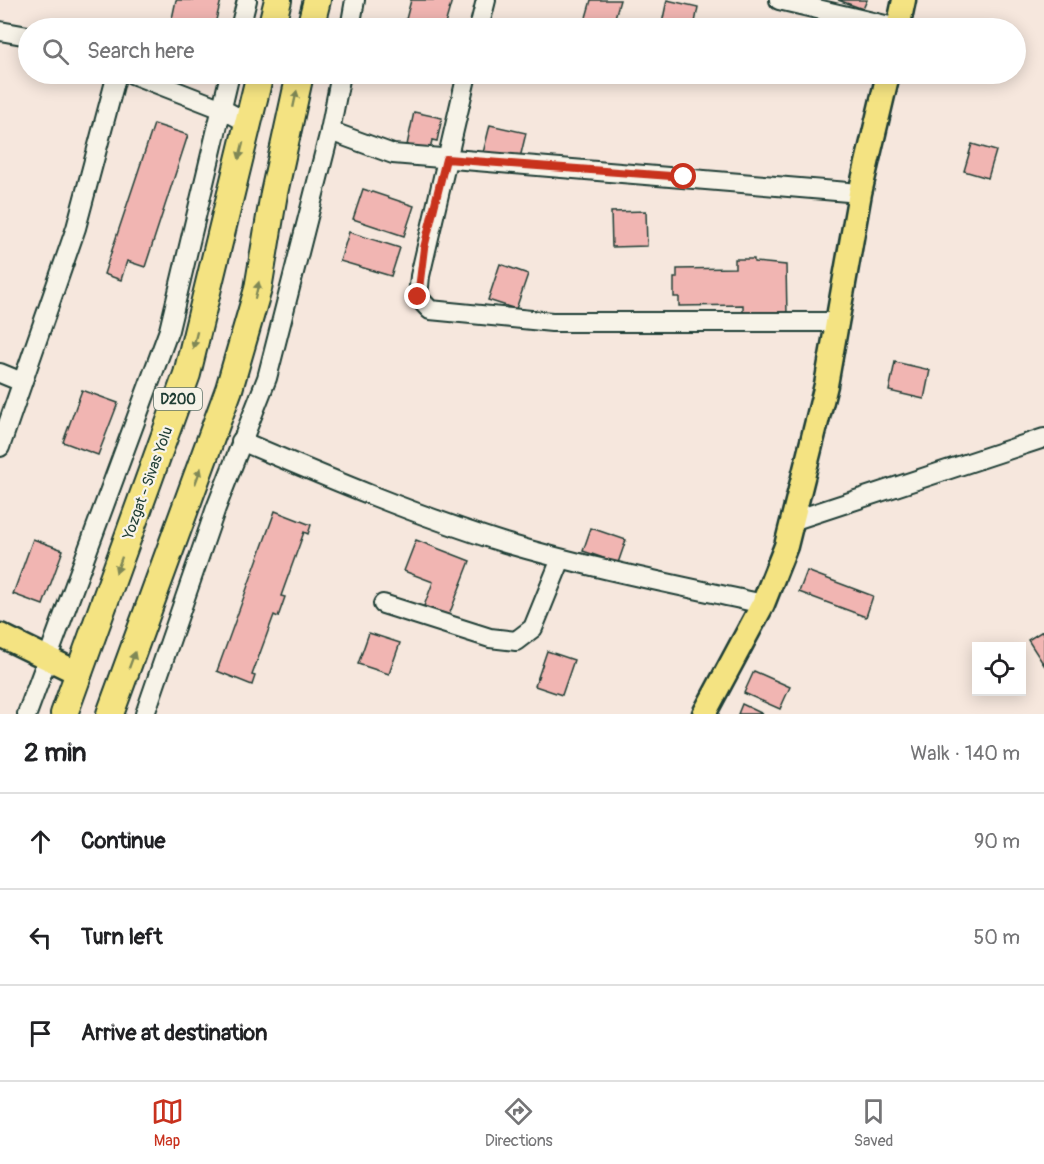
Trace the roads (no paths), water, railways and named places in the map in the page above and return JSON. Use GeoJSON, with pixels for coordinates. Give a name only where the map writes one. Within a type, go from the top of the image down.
{"type":"FeatureCollection","features":[{"type":"Feature","properties":{"kind":"highway"},"geometry":{"type":"LineString","coordinates":[[274,18],[278,0]]}},
{"type":"Feature","properties":{"kind":"highway"},"geometry":{"type":"LineString","coordinates":[[312,18],[316,0]]}},
{"type":"Feature","properties":{"kind":"highway","name":"Yozgat - Sivas Yolu"},"geometry":{"type":"LineString","coordinates":[[64,714],[187,374],[258,84]]}},
{"type":"Feature","properties":{"kind":"highway","name":"D200"},"geometry":{"type":"LineString","coordinates":[[110,714],[232,378],[258,289],[274,193],[298,84]]}},
{"type":"Feature","properties":{"kind":"main road"},"geometry":{"type":"LineString","coordinates":[[900,18],[904,0]]}},
{"type":"Feature","properties":{"kind":"main road"},"geometry":{"type":"LineString","coordinates":[[704,714],[763,604],[786,546],[826,385],[839,322],[860,193],[886,84]]}},
{"type":"Feature","properties":{"kind":"main road"},"geometry":{"type":"LineString","coordinates":[[0,635],[80,674]]}},
{"type":"Feature","properties":{"kind":"street"},"geometry":{"type":"LineString","coordinates":[[242,18],[247,0]]}},
{"type":"Feature","properties":{"kind":"street"},"geometry":{"type":"LineString","coordinates":[[352,18],[355,0]]}},
{"type":"Feature","properties":{"kind":"street"},"geometry":{"type":"LineString","coordinates":[[482,18],[486,0]]}},
{"type":"Feature","properties":{"kind":"street"},"geometry":{"type":"LineString","coordinates":[[779,0],[856,18]]}},
{"type":"Feature","properties":{"kind":"street"},"geometry":{"type":"LineString","coordinates":[[0,31],[18,34]]}},
{"type":"Feature","properties":{"kind":"street"},"geometry":{"type":"LineString","coordinates":[[0,447],[76,228],[114,84]]}},
{"type":"Feature","properties":{"kind":"street"},"geometry":{"type":"LineString","coordinates":[[158,84],[222,109],[248,123]]}},
{"type":"Feature","properties":{"kind":"street"},"geometry":{"type":"LineString","coordinates":[[27,714],[169,330],[228,84]]}},
{"type":"Feature","properties":{"kind":"street"},"geometry":{"type":"LineString","coordinates":[[145,714],[241,441],[267,378],[330,131],[339,84]]}},
{"type":"Feature","properties":{"kind":"street"},"geometry":{"type":"LineString","coordinates":[[465,84],[420,276],[418,297],[430,310],[469,316],[552,322],[839,322]]}},
{"type":"Feature","properties":{"kind":"street"},"geometry":{"type":"LineString","coordinates":[[330,131],[393,154],[860,193]]}},
{"type":"Feature","properties":{"kind":"street"},"geometry":{"type":"LineString","coordinates":[[0,373],[22,382]]}},
{"type":"Feature","properties":{"kind":"street"},"geometry":{"type":"LineString","coordinates":[[792,521],[1044,438]]}},
{"type":"Feature","properties":{"kind":"street"},"geometry":{"type":"LineString","coordinates":[[241,441],[369,495],[502,542],[561,559],[763,604]]}},
{"type":"Feature","properties":{"kind":"street"},"geometry":{"type":"LineString","coordinates":[[383,604],[490,638],[516,641],[533,628],[561,559]]}}]}
